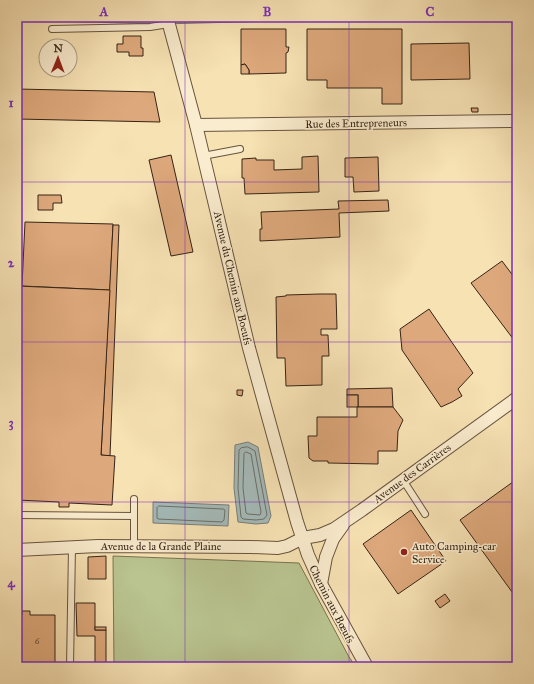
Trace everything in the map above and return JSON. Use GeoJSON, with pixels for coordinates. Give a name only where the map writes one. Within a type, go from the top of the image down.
{"type":"FeatureCollection","features":[{"type":"Feature","properties":{"kind":"street","name":"Avenue du Chemin aux Boeufs"},"geometry":{"type":"LineString","coordinates":[[168,21],[196,125],[250,348],[302,538]]}},
{"type":"Feature","properties":{"kind":"street","name":"Rue des Entrepreneurs"},"geometry":{"type":"LineString","coordinates":[[196,125],[517,121]]}},
{"type":"Feature","properties":{"kind":"street","name":"Avenue des Carrières"},"geometry":{"type":"LineString","coordinates":[[302,538],[320,535],[334,529],[348,520],[517,398]]}},
{"type":"Feature","properties":{"kind":"street"},"geometry":{"type":"LineString","coordinates":[[321,584],[326,557],[333,539],[348,520]]}},
{"type":"Feature","properties":{"kind":"street","name":"Avenue de la Grande Plaine"},"geometry":{"type":"LineString","coordinates":[[17,550],[134,546],[278,548],[287,546],[302,538]]}},
{"type":"Feature","properties":{"kind":"street","name":"Chemin aux Bœufs"},"geometry":{"type":"LineString","coordinates":[[302,538],[321,584],[366,667]]}},
{"type":"Feature","properties":{"kind":"lane"},"geometry":{"type":"LineString","coordinates":[[87,17],[158,17]]}},
{"type":"Feature","properties":{"kind":"lane"},"geometry":{"type":"LineString","coordinates":[[52,28],[150,27],[168,21]]}},
{"type":"Feature","properties":{"kind":"lane"},"geometry":{"type":"LineString","coordinates":[[203,156],[240,149]]}},
{"type":"Feature","properties":{"kind":"lane"},"geometry":{"type":"LineString","coordinates":[[402,480],[425,514]]}},
{"type":"Feature","properties":{"kind":"lane"},"geometry":{"type":"LineString","coordinates":[[134,499],[134,546]]}},
{"type":"Feature","properties":{"kind":"lane"},"geometry":{"type":"LineString","coordinates":[[17,515],[134,516]]}},
{"type":"Feature","properties":{"kind":"lane"},"geometry":{"type":"LineString","coordinates":[[70,667],[72,547]]}},
{"type":"Feature","properties":{"kind":"green space"},"geometry":{"type":"Polygon","coordinates":[[[17,17],[435,17],[160,24],[17,20],[17,17]]]}},
{"type":"Feature","properties":{"kind":"green space"},"geometry":{"type":"Polygon","coordinates":[[[113,556],[299,563],[349,657],[356,667],[114,667],[113,556]]]}},
{"type":"Feature","properties":{"kind":"water"},"geometry":{"type":"Polygon","coordinates":[[[248,442],[258,447],[271,516],[268,523],[256,524],[238,522],[234,488],[235,445],[248,442]]]}},
{"type":"Feature","properties":{"kind":"water"},"geometry":{"type":"Polygon","coordinates":[[[153,502],[229,505],[228,526],[153,523],[153,502]]]}},
{"type":"Feature","properties":{"kind":"building"},"geometry":{"type":"Polygon","coordinates":[[[17,17],[54,17],[54,18],[17,17]]]}},
{"type":"Feature","properties":{"kind":"building"},"geometry":{"type":"Polygon","coordinates":[[[241,29],[286,29],[286,47],[289,47],[288,52],[286,53],[286,73],[249,74],[249,70],[245,64],[241,65],[241,29]]]}},
{"type":"Feature","properties":{"kind":"building"},"geometry":{"type":"Polygon","coordinates":[[[307,29],[402,29],[402,104],[382,104],[382,88],[327,88],[327,80],[307,80],[307,29]]]}},
{"type":"Feature","properties":{"kind":"building"},"geometry":{"type":"Polygon","coordinates":[[[123,36],[141,36],[143,56],[129,56],[129,52],[117,52],[117,44],[123,44],[123,36]]]}},
{"type":"Feature","properties":{"kind":"building"},"geometry":{"type":"Polygon","coordinates":[[[469,43],[470,79],[411,80],[411,44],[469,43]]]}},
{"type":"Feature","properties":{"kind":"building"},"geometry":{"type":"Polygon","coordinates":[[[245,64],[249,70],[249,74],[241,74],[241,65],[245,64]]]}},
{"type":"Feature","properties":{"kind":"building"},"geometry":{"type":"Polygon","coordinates":[[[17,89],[154,92],[160,122],[17,119],[17,89]]]}},
{"type":"Feature","properties":{"kind":"building"},"geometry":{"type":"Polygon","coordinates":[[[471,108],[478,108],[478,112],[472,112],[471,108]]]}},
{"type":"Feature","properties":{"kind":"building"},"geometry":{"type":"Polygon","coordinates":[[[171,155],[193,252],[171,256],[149,160],[171,155]]]}},
{"type":"Feature","properties":{"kind":"building"},"geometry":{"type":"Polygon","coordinates":[[[318,156],[319,192],[245,194],[244,178],[242,178],[242,159],[256,158],[256,160],[274,160],[274,170],[302,169],[302,157],[318,156]]]}},
{"type":"Feature","properties":{"kind":"building"},"geometry":{"type":"Polygon","coordinates":[[[378,157],[379,191],[354,192],[353,177],[345,177],[345,158],[378,157]]]}},
{"type":"Feature","properties":{"kind":"building"},"geometry":{"type":"Polygon","coordinates":[[[38,195],[61,195],[62,203],[53,203],[53,210],[38,210],[38,195]]]}},
{"type":"Feature","properties":{"kind":"building"},"geometry":{"type":"Polygon","coordinates":[[[388,200],[389,211],[339,213],[340,237],[260,241],[260,229],[262,229],[261,212],[339,209],[338,201],[388,200]]]}},
{"type":"Feature","properties":{"kind":"building"},"geometry":{"type":"Polygon","coordinates":[[[25,222],[113,224],[110,290],[22,286],[25,222]]]}},
{"type":"Feature","properties":{"kind":"building"},"geometry":{"type":"Polygon","coordinates":[[[113,225],[119,225],[110,456],[101,455],[113,225]]]}},
{"type":"Feature","properties":{"kind":"building"},"geometry":{"type":"Polygon","coordinates":[[[502,261],[517,281],[517,344],[471,283],[502,261]]]}},
{"type":"Feature","properties":{"kind":"building"},"geometry":{"type":"Polygon","coordinates":[[[17,286],[110,290],[101,455],[115,456],[112,505],[69,503],[69,507],[59,507],[59,502],[17,500],[17,286]]]}},
{"type":"Feature","properties":{"kind":"building"},"geometry":{"type":"Polygon","coordinates":[[[336,294],[337,329],[321,329],[321,335],[328,335],[329,356],[322,356],[322,385],[286,386],[285,358],[277,358],[276,297],[286,295],[336,294]]]}},
{"type":"Feature","properties":{"kind":"building"},"geometry":{"type":"Polygon","coordinates":[[[429,309],[473,373],[458,389],[462,396],[441,407],[402,350],[400,329],[429,309]]]}},
{"type":"Feature","properties":{"kind":"building"},"geometry":{"type":"Polygon","coordinates":[[[392,388],[393,407],[358,407],[358,395],[347,395],[347,389],[392,388]]]}},
{"type":"Feature","properties":{"kind":"building"},"geometry":{"type":"Polygon","coordinates":[[[237,390],[243,390],[242,396],[237,395],[237,390]]]}},
{"type":"Feature","properties":{"kind":"building"},"geometry":{"type":"Polygon","coordinates":[[[347,395],[358,395],[358,407],[347,407],[347,395]]]}},
{"type":"Feature","properties":{"kind":"building"},"geometry":{"type":"Polygon","coordinates":[[[357,407],[393,407],[403,420],[398,431],[397,451],[378,451],[378,464],[328,463],[328,461],[313,461],[309,458],[308,436],[317,436],[317,417],[357,417],[357,407]]]}},
{"type":"Feature","properties":{"kind":"building"},"geometry":{"type":"Polygon","coordinates":[[[517,479],[517,514],[514,516],[517,520],[517,588],[512,592],[460,520],[517,479]]]}},
{"type":"Feature","properties":{"kind":"building","name":"Auto Camping-car Service"},"geometry":{"type":"Polygon","coordinates":[[[411,510],[446,561],[398,594],[363,544],[411,510]]]}},
{"type":"Feature","properties":{"kind":"building"},"geometry":{"type":"Polygon","coordinates":[[[106,556],[106,579],[88,579],[88,557],[106,556]]]}},
{"type":"Feature","properties":{"kind":"building"},"geometry":{"type":"Polygon","coordinates":[[[445,594],[450,601],[440,608],[435,601],[445,594]]]}},
{"type":"Feature","properties":{"kind":"building"},"geometry":{"type":"Polygon","coordinates":[[[76,603],[95,603],[95,630],[106,630],[106,667],[95,667],[95,636],[77,636],[76,603]]]}},
{"type":"Feature","properties":{"kind":"building"},"geometry":{"type":"Polygon","coordinates":[[[22,611],[30,611],[30,615],[55,615],[55,667],[20,667],[20,615],[22,615],[22,611]]]}},
{"type":"Feature","properties":{"kind":"building"},"geometry":{"type":"Polygon","coordinates":[[[95,627],[106,627],[106,630],[95,630],[95,627]]]}},
{"type":"Feature","properties":{"kind":"place","name":"Auto Camping-car Service"},"geometry":{"type":"Point","coordinates":[404,552]}}]}
